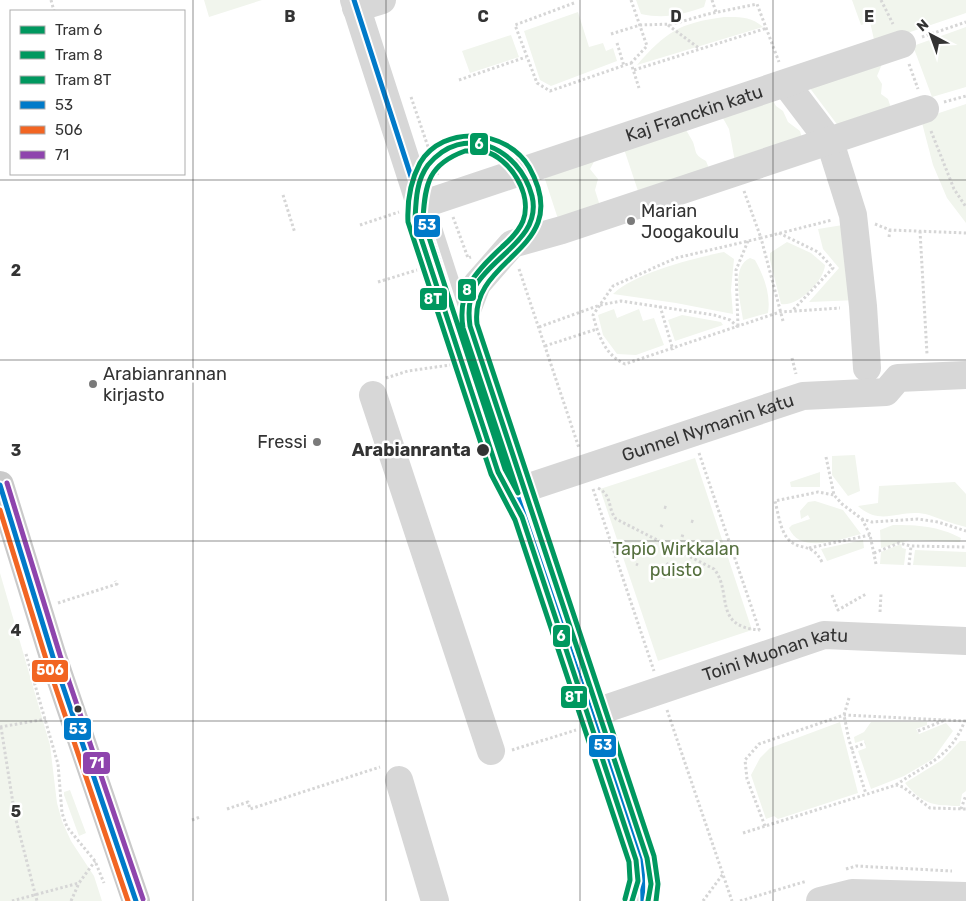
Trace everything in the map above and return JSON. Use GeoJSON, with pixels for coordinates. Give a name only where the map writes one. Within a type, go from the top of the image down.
{"type":"FeatureCollection","features":[{"type":"Feature","properties":{"kind":"main road"},"geometry":{"type":"LineString","coordinates":[[0,485],[53,657],[136,901]]}},
{"type":"Feature","properties":{"kind":"street"},"geometry":{"type":"LineString","coordinates":[[382,0],[355,4],[422,204],[460,328],[517,491],[585,722],[642,860],[644,874],[643,901]]}},
{"type":"Feature","properties":{"kind":"street","name":"Kaj Franckin katu"},"geometry":{"type":"LineString","coordinates":[[422,204],[902,44]]}},
{"type":"Feature","properties":{"kind":"street"},"geometry":{"type":"LineString","coordinates":[[786,84],[830,142],[853,215],[863,306],[867,368]]}},
{"type":"Feature","properties":{"kind":"street"},"geometry":{"type":"LineString","coordinates":[[460,328],[477,284],[512,244],[562,230],[925,109]]}},
{"type":"Feature","properties":{"kind":"street"},"geometry":{"type":"LineString","coordinates":[[928,377],[966,375]]}},
{"type":"Feature","properties":{"kind":"street","name":"Gunnel Nymanin katu"},"geometry":{"type":"LineString","coordinates":[[517,491],[593,479],[692,434],[803,396],[886,392],[898,378],[928,377]]}},
{"type":"Feature","properties":{"kind":"street"},"geometry":{"type":"LineString","coordinates":[[379,386],[491,755]]}},
{"type":"Feature","properties":{"kind":"street","name":"Toini Muonan katu"},"geometry":{"type":"LineString","coordinates":[[585,722],[764,642],[824,635],[966,641]]}},
{"type":"Feature","properties":{"kind":"street"},"geometry":{"type":"LineString","coordinates":[[399,780],[435,901]]}},
{"type":"Feature","properties":{"kind":"street"},"geometry":{"type":"LineString","coordinates":[[820,901],[852,893],[966,896]]}},
{"type":"Feature","properties":{"kind":"path"},"geometry":{"type":"LineString","coordinates":[[574,3],[515,25],[536,83],[550,91],[631,63],[646,46],[631,0]]}},
{"type":"Feature","properties":{"kind":"path"},"geometry":{"type":"LineString","coordinates":[[712,0],[716,12]]}},
{"type":"Feature","properties":{"kind":"path"},"geometry":{"type":"LineString","coordinates":[[611,34],[640,25],[668,24],[758,2],[786,84]]}},
{"type":"Feature","properties":{"kind":"path"},"geometry":{"type":"LineString","coordinates":[[966,22],[902,44],[938,152],[954,189],[966,207]]}},
{"type":"Feature","properties":{"kind":"path"},"geometry":{"type":"LineString","coordinates":[[668,24],[700,49]]}},
{"type":"Feature","properties":{"kind":"path"},"geometry":{"type":"LineString","coordinates":[[634,70],[767,28]]}},
{"type":"Feature","properties":{"kind":"path"},"geometry":{"type":"LineString","coordinates":[[617,43],[624,66]]}},
{"type":"Feature","properties":{"kind":"path"},"geometry":{"type":"LineString","coordinates":[[459,80],[526,56]]}},
{"type":"Feature","properties":{"kind":"path"},"geometry":{"type":"LineString","coordinates":[[631,63],[639,88]]}},
{"type":"Feature","properties":{"kind":"path"},"geometry":{"type":"LineString","coordinates":[[428,146],[422,204],[468,258],[477,255]]}},
{"type":"Feature","properties":{"kind":"path"},"geometry":{"type":"LineString","coordinates":[[738,172],[761,238],[783,321]]}},
{"type":"Feature","properties":{"kind":"path"},"geometry":{"type":"LineString","coordinates":[[283,195],[295,233]]}},
{"type":"Feature","properties":{"kind":"path"},"geometry":{"type":"LineString","coordinates":[[360,225],[422,204]]}},
{"type":"Feature","properties":{"kind":"path"},"geometry":{"type":"LineString","coordinates":[[853,215],[676,258],[613,286],[593,315],[605,348],[616,360],[625,364],[674,350],[780,312],[863,306]]}},
{"type":"Feature","properties":{"kind":"path"},"geometry":{"type":"LineString","coordinates":[[889,237],[890,230],[966,233]]}},
{"type":"Feature","properties":{"kind":"path"},"geometry":{"type":"LineString","coordinates":[[920,231],[928,377]]}},
{"type":"Feature","properties":{"kind":"path"},"geometry":{"type":"LineString","coordinates":[[779,233],[818,252],[833,268],[792,311]]}},
{"type":"Feature","properties":{"kind":"path"},"geometry":{"type":"LineString","coordinates":[[738,327],[736,270],[748,241]]}},
{"type":"Feature","properties":{"kind":"path"},"geometry":{"type":"LineString","coordinates":[[512,244],[539,327],[593,479],[660,690],[732,901]]}},
{"type":"Feature","properties":{"kind":"path"},"geometry":{"type":"LineString","coordinates":[[378,282],[420,269]]}},
{"type":"Feature","properties":{"kind":"path"},"geometry":{"type":"LineString","coordinates":[[539,327],[600,305],[621,301],[714,315],[730,320],[738,327]]}},
{"type":"Feature","properties":{"kind":"path"},"geometry":{"type":"LineString","coordinates":[[660,306],[674,350]]}},
{"type":"Feature","properties":{"kind":"path"},"geometry":{"type":"LineString","coordinates":[[546,346],[597,329]]}},
{"type":"Feature","properties":{"kind":"path"},"geometry":{"type":"LineString","coordinates":[[792,358],[796,374]]}},
{"type":"Feature","properties":{"kind":"path"},"geometry":{"type":"LineString","coordinates":[[379,386],[408,371],[452,365]]}},
{"type":"Feature","properties":{"kind":"path"},"geometry":{"type":"LineString","coordinates":[[692,434],[764,642]]}},
{"type":"Feature","properties":{"kind":"path"},"geometry":{"type":"LineString","coordinates":[[826,456],[834,495],[842,504],[862,518],[872,522],[918,519],[938,522],[966,531]]}},
{"type":"Feature","properties":{"kind":"path"},"geometry":{"type":"LineString","coordinates":[[593,479],[610,499],[612,511],[616,519],[714,570],[722,583],[727,614],[764,642]]}},
{"type":"Feature","properties":{"kind":"path"},"geometry":{"type":"LineString","coordinates":[[703,484],[708,482]]}},
{"type":"Feature","properties":{"kind":"path"},"geometry":{"type":"LineString","coordinates":[[822,562],[818,553],[809,548],[799,546],[788,538],[775,501],[818,492],[834,495]]}},
{"type":"Feature","properties":{"kind":"path"},"geometry":{"type":"LineString","coordinates":[[862,518],[870,535],[876,564]]}},
{"type":"Feature","properties":{"kind":"path"},"geometry":{"type":"LineString","coordinates":[[809,548],[870,535]]}},
{"type":"Feature","properties":{"kind":"path"},"geometry":{"type":"LineString","coordinates":[[874,553],[899,543],[911,546],[966,547]]}},
{"type":"Feature","properties":{"kind":"path"},"geometry":{"type":"LineString","coordinates":[[909,565],[911,546]]}},
{"type":"Feature","properties":{"kind":"path"},"geometry":{"type":"LineString","coordinates":[[58,604],[117,584],[116,580]]}},
{"type":"Feature","properties":{"kind":"path"},"geometry":{"type":"LineString","coordinates":[[832,595],[838,610],[866,594]]}},
{"type":"Feature","properties":{"kind":"path"},"geometry":{"type":"LineString","coordinates":[[880,612],[881,594]]}},
{"type":"Feature","properties":{"kind":"path"},"geometry":{"type":"LineString","coordinates":[[741,598],[748,595]]}},
{"type":"Feature","properties":{"kind":"path"},"geometry":{"type":"LineString","coordinates":[[23,644],[58,764],[62,813],[68,826],[95,861],[107,892]]}},
{"type":"Feature","properties":{"kind":"path"},"geometry":{"type":"LineString","coordinates":[[849,698],[844,715],[866,794]]}},
{"type":"Feature","properties":{"kind":"path"},"geometry":{"type":"LineString","coordinates":[[744,833],[896,785],[937,761],[959,736],[965,720],[844,715],[759,744],[746,760],[747,779],[765,826]]}},
{"type":"Feature","properties":{"kind":"path"},"geometry":{"type":"LineString","coordinates":[[918,732],[947,719]]}},
{"type":"Feature","properties":{"kind":"path"},"geometry":{"type":"LineString","coordinates":[[37,901],[15,816],[1,727],[46,720]]}},
{"type":"Feature","properties":{"kind":"path"},"geometry":{"type":"LineString","coordinates":[[491,755],[585,722]]}},
{"type":"Feature","properties":{"kind":"path"},"geometry":{"type":"LineString","coordinates":[[852,748],[865,744]]}},
{"type":"Feature","properties":{"kind":"path"},"geometry":{"type":"LineString","coordinates":[[227,808],[248,802],[250,809],[394,763],[399,780]]}},
{"type":"Feature","properties":{"kind":"path"},"geometry":{"type":"LineString","coordinates":[[896,785],[903,787],[930,808],[966,809]]}},
{"type":"Feature","properties":{"kind":"path"},"geometry":{"type":"LineString","coordinates":[[961,809],[966,795]]}},
{"type":"Feature","properties":{"kind":"path"},"geometry":{"type":"LineString","coordinates":[[192,820],[200,817]]}},
{"type":"Feature","properties":{"kind":"path"},"geometry":{"type":"LineString","coordinates":[[71,901],[79,883],[95,861]]}},
{"type":"Feature","properties":{"kind":"path"},"geometry":{"type":"LineString","coordinates":[[703,901],[723,874]]}},
{"type":"Feature","properties":{"kind":"path"},"geometry":{"type":"LineString","coordinates":[[12,901],[79,883]]}},
{"type":"Feature","properties":{"kind":"green space"},"geometry":{"type":"Polygon","coordinates":[[[204,0],[262,0],[209,17],[204,0]]]}},
{"type":"Feature","properties":{"kind":"green space"},"geometry":{"type":"Polygon","coordinates":[[[636,0],[706,0],[704,7],[696,10],[680,14],[657,16],[641,14],[636,0]]]}},
{"type":"Feature","properties":{"kind":"green space"},"geometry":{"type":"Polygon","coordinates":[[[852,0],[966,0],[966,13],[875,44],[870,22],[861,25],[852,0]]]}},
{"type":"Feature","properties":{"kind":"green space"},"geometry":{"type":"Polygon","coordinates":[[[578,12],[589,47],[603,43],[606,51],[613,48],[617,61],[551,86],[540,80],[524,31],[578,12]]]}},
{"type":"Feature","properties":{"kind":"green space"},"geometry":{"type":"Polygon","coordinates":[[[724,17],[749,19],[763,27],[637,65],[656,44],[674,31],[696,22],[724,17]]]}},
{"type":"Feature","properties":{"kind":"green space"},"geometry":{"type":"Polygon","coordinates":[[[966,27],[966,87],[932,97],[913,46],[966,27]]]}},
{"type":"Feature","properties":{"kind":"green space"},"geometry":{"type":"Polygon","coordinates":[[[511,35],[519,57],[470,73],[462,51],[511,35]]]}},
{"type":"Feature","properties":{"kind":"green space"},"geometry":{"type":"Polygon","coordinates":[[[882,64],[877,76],[882,84],[881,94],[888,99],[891,108],[839,127],[806,83],[882,64]]]}},
{"type":"Feature","properties":{"kind":"green space"},"geometry":{"type":"Polygon","coordinates":[[[770,95],[776,106],[783,111],[788,122],[800,131],[802,138],[735,162],[729,129],[719,111],[770,95]]]}},
{"type":"Feature","properties":{"kind":"green space"},"geometry":{"type":"Polygon","coordinates":[[[966,104],[966,223],[947,198],[933,165],[921,119],[966,104]]]}},
{"type":"Feature","properties":{"kind":"green space"},"geometry":{"type":"Polygon","coordinates":[[[683,123],[693,142],[696,153],[706,161],[710,171],[639,194],[622,143],[683,123]]]}},
{"type":"Feature","properties":{"kind":"green space"},"geometry":{"type":"Polygon","coordinates":[[[596,158],[590,169],[598,179],[595,190],[600,206],[558,219],[542,170],[596,158]]]}},
{"type":"Feature","properties":{"kind":"green space"},"geometry":{"type":"Polygon","coordinates":[[[849,224],[858,300],[809,302],[839,268],[823,249],[818,229],[849,224]]]}},
{"type":"Feature","properties":{"kind":"green space"},"geometry":{"type":"Polygon","coordinates":[[[787,242],[811,253],[825,265],[820,278],[809,292],[788,304],[781,304],[770,253],[787,242]]]}},
{"type":"Feature","properties":{"kind":"green space"},"geometry":{"type":"Polygon","coordinates":[[[724,252],[734,259],[731,290],[733,314],[613,294],[635,279],[650,273],[681,262],[724,252]]]}},
{"type":"Feature","properties":{"kind":"green space"},"geometry":{"type":"Polygon","coordinates":[[[750,258],[755,260],[764,279],[769,306],[768,313],[743,320],[738,277],[740,269],[750,258]]]}},
{"type":"Feature","properties":{"kind":"green space"},"geometry":{"type":"Polygon","coordinates":[[[614,309],[617,318],[639,309],[643,321],[654,318],[664,345],[636,355],[617,354],[603,335],[598,315],[614,309]]]}},
{"type":"Feature","properties":{"kind":"green space"},"geometry":{"type":"Polygon","coordinates":[[[682,315],[721,322],[723,325],[675,341],[668,320],[682,315]]]}},
{"type":"Feature","properties":{"kind":"green space"},"geometry":{"type":"Polygon","coordinates":[[[855,455],[860,491],[848,496],[832,475],[832,456],[855,455]]]}},
{"type":"Feature","properties":{"kind":"green space","name":"Tapio Wirkkalan puisto"},"geometry":{"type":"Polygon","coordinates":[[[695,458],[752,630],[658,661],[600,489],[695,458]]]}},
{"type":"Feature","properties":{"kind":"green space"},"geometry":{"type":"Polygon","coordinates":[[[820,472],[820,487],[791,487],[790,482],[820,472]]]}},
{"type":"Feature","properties":{"kind":"green space"},"geometry":{"type":"Polygon","coordinates":[[[955,482],[966,494],[966,527],[919,513],[875,516],[858,506],[878,503],[879,486],[955,482]]]}},
{"type":"Feature","properties":{"kind":"green space"},"geometry":{"type":"Polygon","coordinates":[[[815,501],[843,510],[861,534],[821,543],[802,541],[794,536],[789,528],[792,525],[810,519],[808,515],[801,519],[800,511],[808,502],[815,501]]]}},
{"type":"Feature","properties":{"kind":"green space"},"geometry":{"type":"Polygon","coordinates":[[[893,525],[928,527],[961,538],[960,542],[911,540],[881,548],[880,530],[893,525]]]}},
{"type":"Feature","properties":{"kind":"green space"},"geometry":{"type":"Polygon","coordinates":[[[863,540],[864,548],[827,561],[821,549],[863,540]]]}},
{"type":"Feature","properties":{"kind":"green space"},"geometry":{"type":"Polygon","coordinates":[[[901,544],[902,548],[906,549],[904,565],[880,564],[881,552],[901,544]]]}},
{"type":"Feature","properties":{"kind":"green space"},"geometry":{"type":"Polygon","coordinates":[[[915,550],[966,552],[966,567],[913,565],[915,550]]]}},
{"type":"Feature","properties":{"kind":"green space"},"geometry":{"type":"Polygon","coordinates":[[[0,573],[50,745],[57,803],[62,821],[71,841],[94,876],[102,901],[0,901],[0,573]]]}},
{"type":"Feature","properties":{"kind":"green space"},"geometry":{"type":"Polygon","coordinates":[[[840,722],[858,793],[778,819],[774,816],[766,819],[751,775],[760,758],[770,748],[840,722]]]}},
{"type":"Feature","properties":{"kind":"green space"},"geometry":{"type":"Polygon","coordinates":[[[871,722],[927,722],[927,725],[916,729],[919,734],[946,723],[953,731],[933,759],[904,776],[871,789],[858,751],[866,748],[864,740],[855,743],[854,737],[864,732],[871,722]]]}},
{"type":"Feature","properties":{"kind":"green space"},"geometry":{"type":"Polygon","coordinates":[[[960,741],[966,741],[966,791],[962,794],[960,806],[936,804],[923,800],[905,783],[942,760],[960,741]]]}},
{"type":"Feature","properties":{"kind":"green space"},"geometry":{"type":"Polygon","coordinates":[[[70,790],[86,833],[79,836],[64,795],[64,792],[70,790]]]}},
{"type":"Feature","properties":{"kind":"tram line","name":"8T"},"geometry":{"type":"LineString","coordinates":[[625,899],[630,880],[629,862],[515,520],[491,474],[408,222],[410,192],[420,163],[430,150],[444,142],[459,137],[475,136],[491,139],[506,145],[519,154],[529,167],[540,195],[540,217],[531,235],[488,282],[479,301],[477,324],[654,856],[658,884],[656,901]]}},
{"type":"Feature","properties":{"kind":"tram line","name":"6"},"geometry":{"type":"LineString","coordinates":[[632,901],[638,881],[636,860],[522,517],[498,472],[415,220],[417,191],[424,171],[442,152],[457,145],[473,143],[488,146],[503,153],[515,164],[525,179],[532,196],[533,210],[530,223],[514,245],[484,274],[476,285],[470,305],[470,326],[647,858],[651,884],[648,901]]}},
{"type":"Feature","properties":{"kind":"tram line","name":"8"},"geometry":{"type":"LineString","coordinates":[[465,151],[484,151],[502,161],[517,178],[525,200],[525,211],[521,225],[517,232],[477,273],[466,292],[462,315],[463,328],[518,493],[505,469],[423,219],[425,195],[431,176],[444,162],[465,151]]}},
{"type":"Feature","properties":{"kind":"tram line"},"geometry":{"type":"LineString","coordinates":[[430,269],[458,327],[522,517]]}},
{"type":"Feature","properties":{"kind":"transit line","name":"53"},"geometry":{"type":"LineString","coordinates":[[354,0],[460,328],[642,860],[643,901]]}},
{"type":"Feature","properties":{"kind":"transit line","name":"71"},"geometry":{"type":"LineString","coordinates":[[7,483],[60,655],[143,899]]}},
{"type":"Feature","properties":{"kind":"transit line","name":"53"},"geometry":{"type":"LineString","coordinates":[[0,485],[53,657],[136,901]]}},
{"type":"Feature","properties":{"kind":"transit line","name":"506"},"geometry":{"type":"LineString","coordinates":[[0,510],[46,659],[128,901]]}},
{"type":"Feature","properties":{"kind":"place","name":"Marian Joogakoulu"},"geometry":{"type":"Point","coordinates":[631,221]}},
{"type":"Feature","properties":{"kind":"place","name":"Arabianrannan kirjasto"},"geometry":{"type":"Point","coordinates":[93,384]}},
{"type":"Feature","properties":{"kind":"place","name":"Fressi"},"geometry":{"type":"Point","coordinates":[317,442]}},
{"type":"Feature","properties":{"kind":"place","name":"Arabianranta"},"geometry":{"type":"Point","coordinates":[483,450]}}]}
